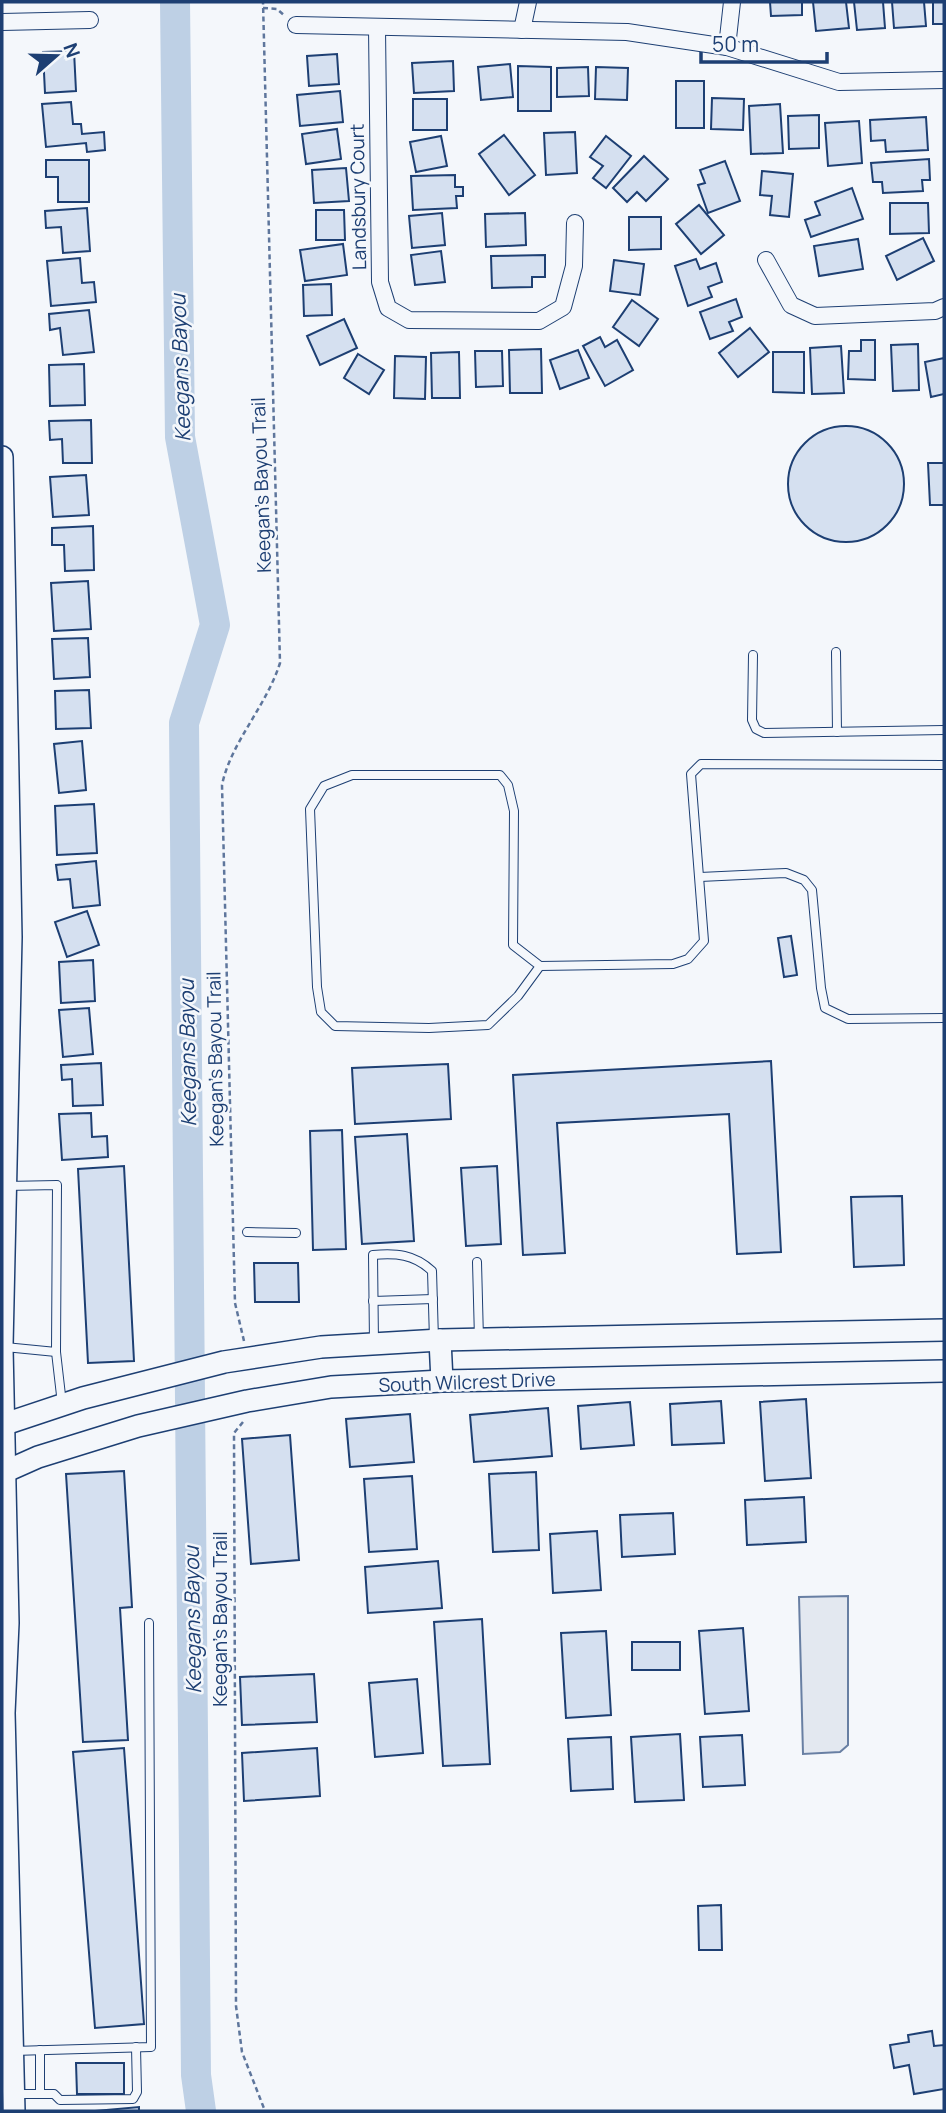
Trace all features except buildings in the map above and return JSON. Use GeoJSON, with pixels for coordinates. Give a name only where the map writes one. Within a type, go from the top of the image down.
{"type":"FeatureCollection","features":[{"type":"Feature","properties":{"kind":"main road"},"geometry":{"type":"LineString","coordinates":[[2,457],[5,797],[11,937],[2,1347],[8,1623],[4,1806],[14,2103]]}},
{"type":"Feature","properties":{"kind":"main road","name":"South Wilcrest Drive"},"geometry":{"type":"LineString","coordinates":[[3,1472],[38,1457],[149,1424],[247,1401],[331,1387],[838,1353],[944,1330]]}},
{"type":"Feature","properties":{"kind":"main road","name":"South Wilcrest Drive"},"geometry":{"type":"LineString","coordinates":[[2,1424],[92,1395],[224,1362],[321,1347],[374,1343],[777,1332],[838,1353],[944,1371]]}},
{"type":"Feature","properties":{"kind":"main road"},"geometry":{"type":"LineString","coordinates":[[437,1340],[442,1381]]}},
{"type":"Feature","properties":{"kind":"street"},"geometry":{"type":"LineString","coordinates":[[522,30],[528,2]]}},
{"type":"Feature","properties":{"kind":"street"},"geometry":{"type":"LineString","coordinates":[[727,47],[732,2]]}},
{"type":"Feature","properties":{"kind":"street"},"geometry":{"type":"LineString","coordinates":[[2,22],[90,20]]}},
{"type":"Feature","properties":{"kind":"street"},"geometry":{"type":"LineString","coordinates":[[296,25],[627,32],[727,47],[839,82],[944,80]]}},
{"type":"Feature","properties":{"kind":"street","name":"Landsbury Court"},"geometry":{"type":"LineString","coordinates":[[377,28],[380,282],[388,308],[410,320],[539,321],[563,307],[573,266],[575,223]]}},
{"type":"Feature","properties":{"kind":"street"},"geometry":{"type":"LineString","coordinates":[[766,260],[791,305],[815,316],[935,312],[944,307]]}},
{"type":"Feature","properties":{"kind":"lane"},"geometry":{"type":"LineString","coordinates":[[836,652],[837,732]]}},
{"type":"Feature","properties":{"kind":"lane"},"geometry":{"type":"LineString","coordinates":[[753,655],[752,720],[756,729],[764,733],[944,730]]}},
{"type":"Feature","properties":{"kind":"lane"},"geometry":{"type":"LineString","coordinates":[[540,966],[518,996],[488,1024],[429,1028],[335,1026],[321,1012],[317,987],[310,809],[324,786],[352,775],[500,775],[508,785],[514,811],[513,945],[540,966],[673,964],[688,959],[704,941],[691,774],[701,764],[944,765]]}},
{"type":"Feature","properties":{"kind":"lane"},"geometry":{"type":"LineString","coordinates":[[700,877],[786,873],[804,880],[812,890],[825,1009],[848,1019],[944,1018]]}},
{"type":"Feature","properties":{"kind":"lane"},"geometry":{"type":"LineString","coordinates":[[4,1186],[57,1185],[56,1352],[62,1405]]}},
{"type":"Feature","properties":{"kind":"lane"},"geometry":{"type":"LineString","coordinates":[[247,1232],[296,1233]]}},
{"type":"Feature","properties":{"kind":"lane"},"geometry":{"type":"LineString","coordinates":[[374,1343],[373,1255],[397,1253],[420,1260],[432,1271],[437,1340]]}},
{"type":"Feature","properties":{"kind":"lane"},"geometry":{"type":"LineString","coordinates":[[477,1262],[479,1339]]}},
{"type":"Feature","properties":{"kind":"lane"},"geometry":{"type":"LineString","coordinates":[[373,1301],[433,1299]]}},
{"type":"Feature","properties":{"kind":"lane"},"geometry":{"type":"LineString","coordinates":[[2,1347],[56,1352]]}},
{"type":"Feature","properties":{"kind":"lane"},"geometry":{"type":"LineString","coordinates":[[13,2051],[151,2047],[149,1623]]}},
{"type":"Feature","properties":{"kind":"lane"},"geometry":{"type":"LineString","coordinates":[[14,2103],[40,2094],[54,2094],[60,2100],[133,2099],[137,2092],[136,2047]]}},
{"type":"Feature","properties":{"kind":"lane"},"geometry":{"type":"LineString","coordinates":[[40,2050],[40,2094]]}},
{"type":"Feature","properties":{"kind":"path","name":"Keegan's Bayou Trail"},"geometry":{"type":"LineString","coordinates":[[248,1357],[235,1303],[222,785],[225,768],[267,696],[280,663],[263,2]]}},
{"type":"Feature","properties":{"kind":"path"},"geometry":{"type":"LineString","coordinates":[[263,8],[277,9],[296,25]]}},
{"type":"Feature","properties":{"kind":"path","name":"Keegan's Bayou Trail"},"geometry":{"type":"LineString","coordinates":[[247,1401],[248,1413],[234,1433],[236,2006],[242,2052],[265,2111]]}},
{"type":"Feature","properties":{"kind":"shaded area"},"geometry":{"type":"Polygon","coordinates":[[[848,1596],[848,1745],[840,1752],[803,1754],[799,1597],[848,1596]]]}},
{"type":"Feature","properties":{"kind":"waterway","name":"Keegans Bayou"},"geometry":{"type":"LineString","coordinates":[[175,2],[180,437],[215,625],[184,723],[196,2075],[201,2111]]}}]}
